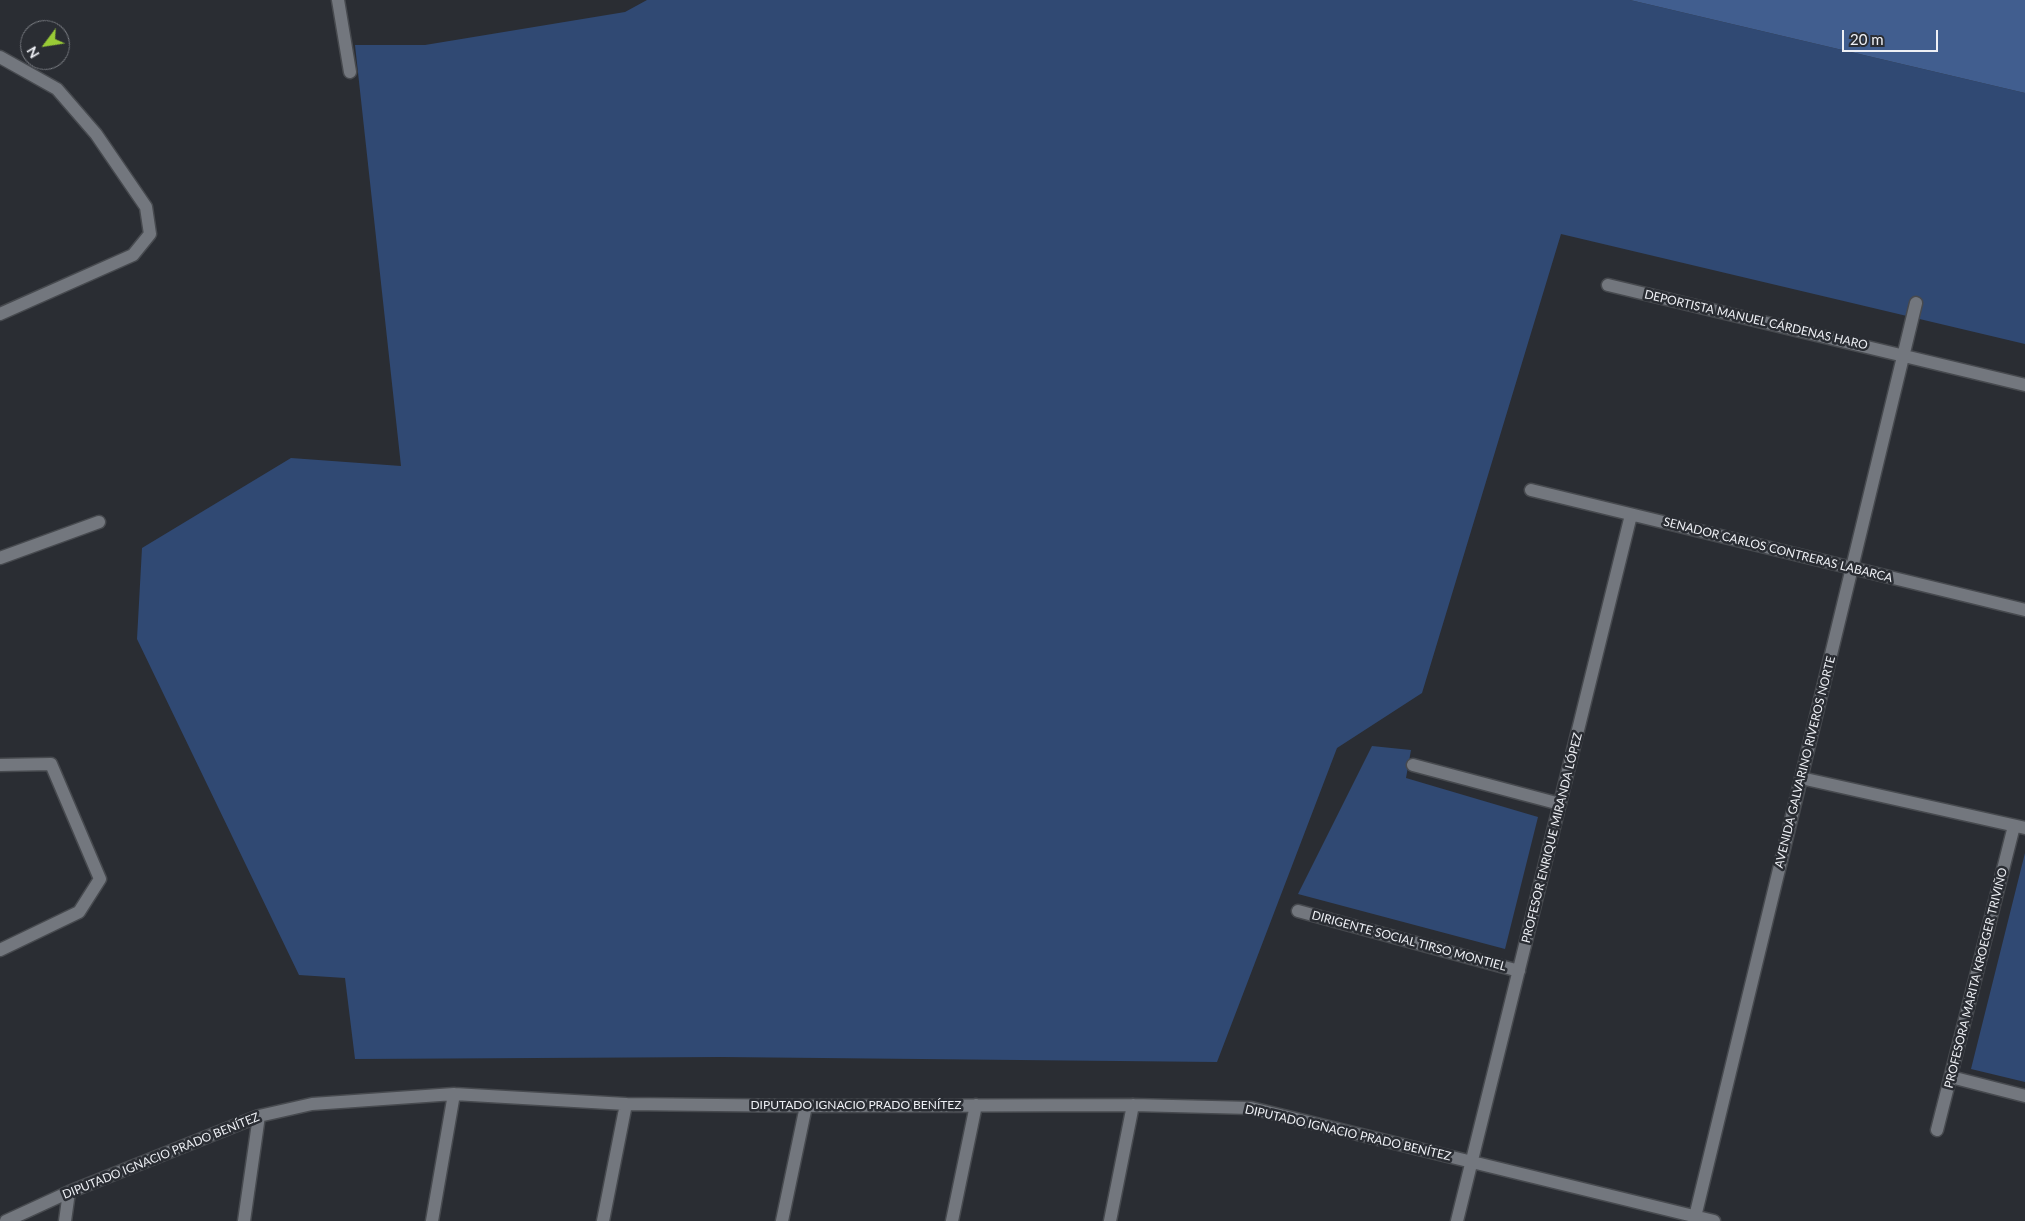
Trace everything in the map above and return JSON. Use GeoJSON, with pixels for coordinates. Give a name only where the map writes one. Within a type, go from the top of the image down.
{"type":"FeatureCollection","features":[{"type":"Feature","properties":{"kind":"street"},"geometry":{"type":"LineString","coordinates":[[338,0],[350,72]]}},
{"type":"Feature","properties":{"kind":"street"},"geometry":{"type":"LineString","coordinates":[[0,57],[57,89],[96,134],[146,207],[150,234],[133,255],[0,314]]}},
{"type":"Feature","properties":{"kind":"street","name":"DEPORTISTA MANUEL CÁRDENAS HARO"},"geometry":{"type":"LineString","coordinates":[[1608,285],[2025,384]]}},
{"type":"Feature","properties":{"kind":"street","name":"AVENIDA GALVARINO RIVEROS NORTE"},"geometry":{"type":"LineString","coordinates":[[1695,1219],[1916,303]]}},
{"type":"Feature","properties":{"kind":"street","name":"SENADOR CARLOS CONTRERAS LABARCA"},"geometry":{"type":"LineString","coordinates":[[1531,490],[2025,610]]}},
{"type":"Feature","properties":{"kind":"street","name":"PROFESOR ENRIQUE MIRANDA LÓPEZ"},"geometry":{"type":"LineString","coordinates":[[1457,1221],[1631,514]]}},
{"type":"Feature","properties":{"kind":"street"},"geometry":{"type":"LineString","coordinates":[[0,558],[99,522]]}},
{"type":"Feature","properties":{"kind":"street"},"geometry":{"type":"LineString","coordinates":[[0,765],[50,764],[100,879],[79,912],[0,950]]}},
{"type":"Feature","properties":{"kind":"street"},"geometry":{"type":"LineString","coordinates":[[1413,765],[1560,804]]}},
{"type":"Feature","properties":{"kind":"street"},"geometry":{"type":"LineString","coordinates":[[1802,778],[2020,827]]}},
{"type":"Feature","properties":{"kind":"street","name":"PROFESORA MARITA KROEGER TRIVIÑO"},"geometry":{"type":"LineString","coordinates":[[1937,1130],[2020,827]]}},
{"type":"Feature","properties":{"kind":"street","name":"DIRIGENTE SOCIAL TIRSO MONTIEL"},"geometry":{"type":"LineString","coordinates":[[1298,910],[1519,971]]}},
{"type":"Feature","properties":{"kind":"street"},"geometry":{"type":"LineString","coordinates":[[1951,1077],[2025,1096]]}},
{"type":"Feature","properties":{"kind":"street"},"geometry":{"type":"LineString","coordinates":[[432,1221],[454,1094]]}},
{"type":"Feature","properties":{"kind":"street","name":"DIPUTADO IGNACIO PRADO BENÍTEZ"},"geometry":{"type":"LineString","coordinates":[[6,1221],[68,1192],[260,1116],[312,1104],[454,1094],[626,1104],[806,1106],[1133,1105],[1251,1108],[1695,1219],[1714,1221]]}},
{"type":"Feature","properties":{"kind":"street"},"geometry":{"type":"LineString","coordinates":[[603,1221],[626,1104]]}},
{"type":"Feature","properties":{"kind":"street"},"geometry":{"type":"LineString","coordinates":[[952,1221],[976,1105]]}},
{"type":"Feature","properties":{"kind":"street"},"geometry":{"type":"LineString","coordinates":[[1110,1221],[1133,1105]]}},
{"type":"Feature","properties":{"kind":"street"},"geometry":{"type":"LineString","coordinates":[[782,1221],[806,1106]]}},
{"type":"Feature","properties":{"kind":"street"},"geometry":{"type":"LineString","coordinates":[[244,1221],[260,1116]]}},
{"type":"Feature","properties":{"kind":"street"},"geometry":{"type":"LineString","coordinates":[[64,1221],[68,1192]]}},
{"type":"Feature","properties":{"kind":"shaded area"},"geometry":{"type":"Polygon","coordinates":[[[647,0],[1630,0],[2025,93],[2025,344],[1561,234],[1422,693],[1337,748],[1217,1062],[722,1057],[355,1059],[345,978],[299,975],[137,639],[142,548],[291,458],[401,466],[355,45],[425,45],[625,12],[647,0]]]}},
{"type":"Feature","properties":{"kind":"shaded area"},"geometry":{"type":"Polygon","coordinates":[[[1630,0],[2025,0],[2025,93],[1630,0]]]}},
{"type":"Feature","properties":{"kind":"shaded area"},"geometry":{"type":"Polygon","coordinates":[[[1372,746],[1411,750],[1406,778],[1538,817],[1505,949],[1298,894],[1372,746]]]}},
{"type":"Feature","properties":{"kind":"shaded area"},"geometry":{"type":"Polygon","coordinates":[[[2025,853],[2025,1082],[1971,1069],[2025,853]]]}}]}
